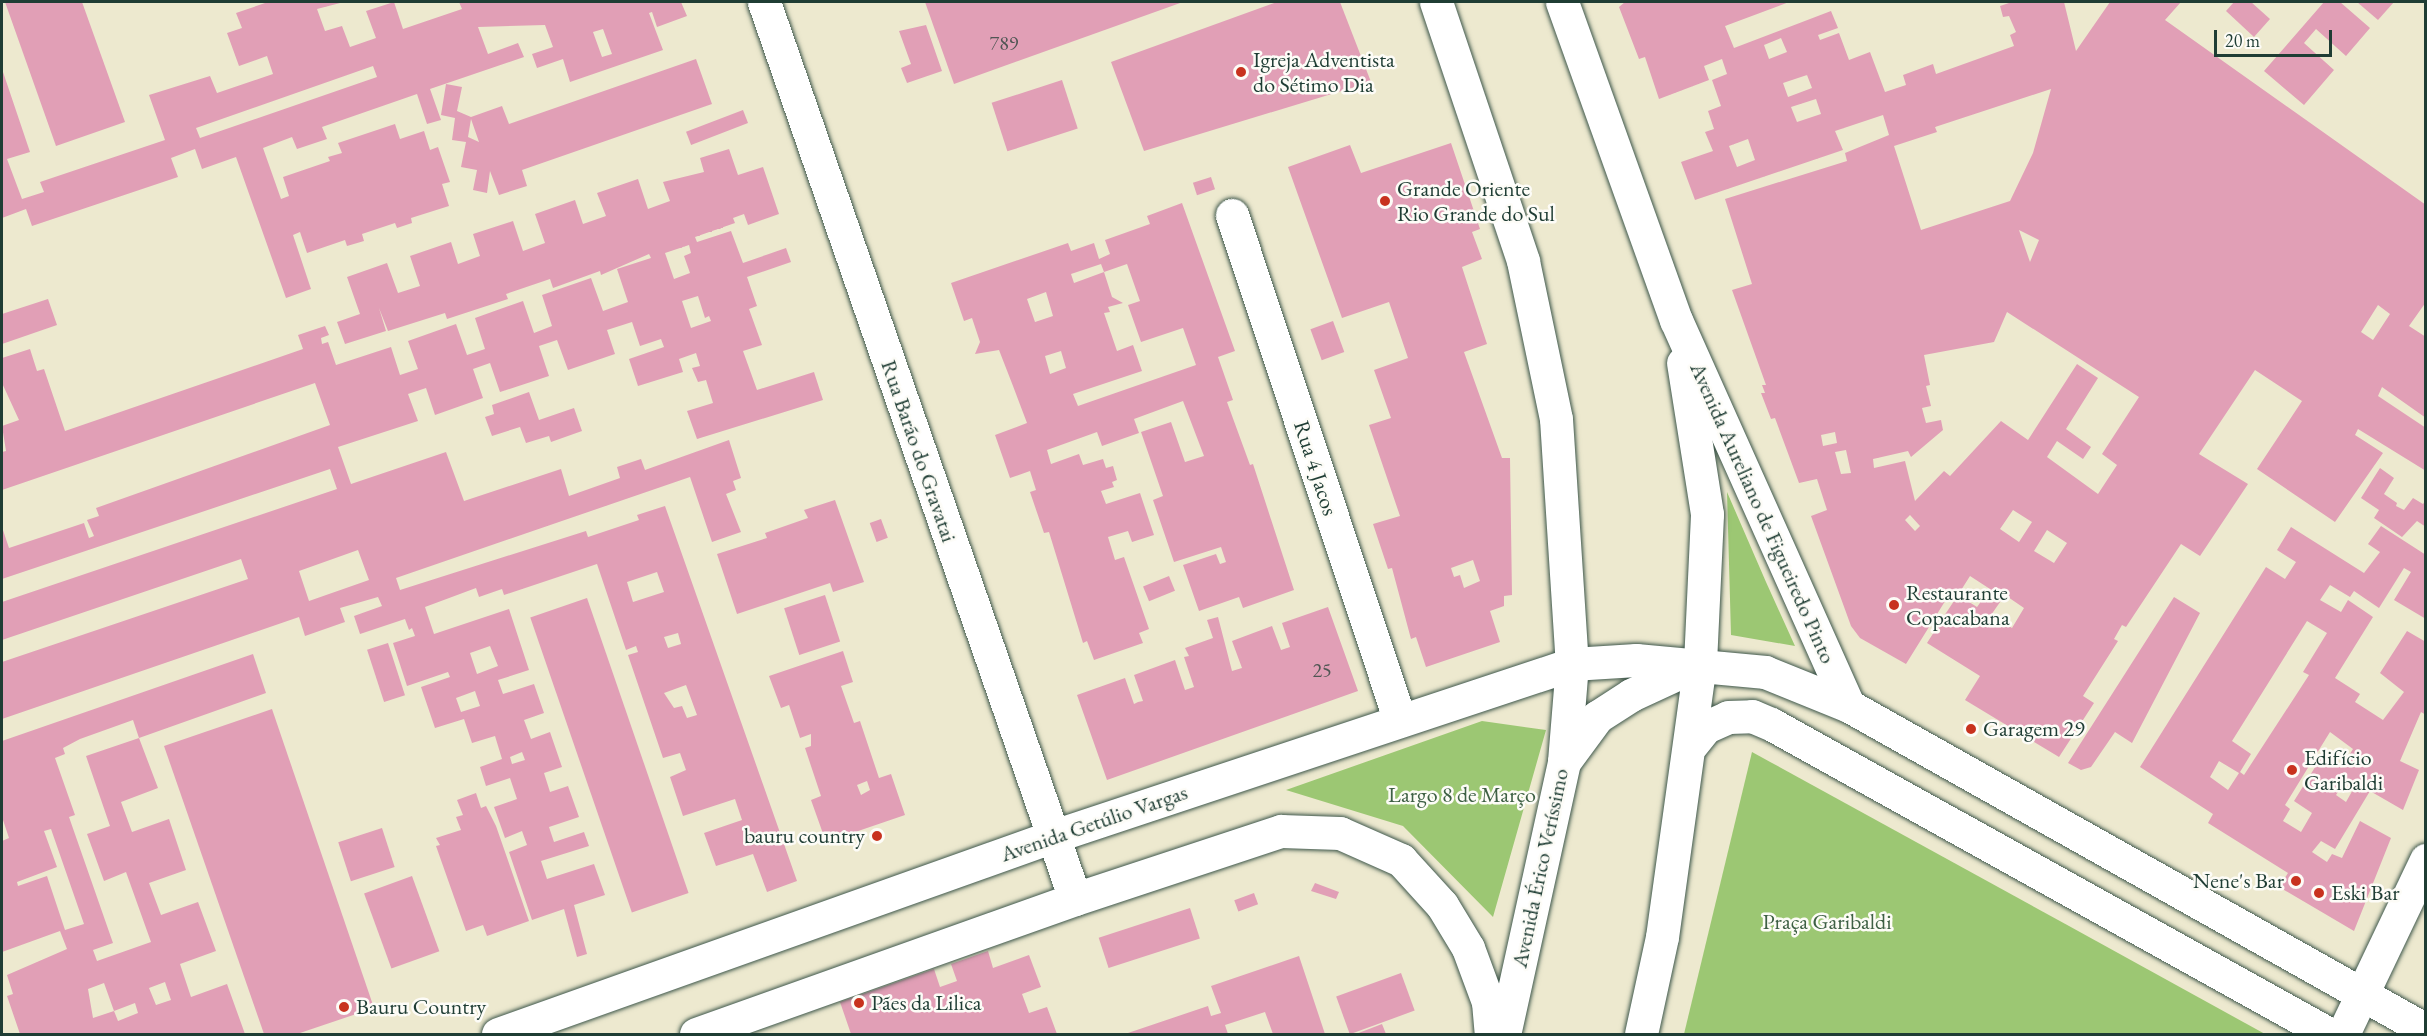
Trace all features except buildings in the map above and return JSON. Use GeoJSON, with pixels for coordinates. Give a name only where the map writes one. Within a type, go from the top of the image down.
{"type":"FeatureCollection","features":[{"type":"Feature","properties":{"kind":"main road","name":"Rua Barão do Gravatai"},"geometry":{"type":"LineString","coordinates":[[764,2],[1051,837],[1075,899]]}},
{"type":"Feature","properties":{"kind":"main road"},"geometry":{"type":"LineString","coordinates":[[1436,2],[1523,261],[1556,419],[1572,664]]}},
{"type":"Feature","properties":{"kind":"main road","name":"Avenida Aureliano de Figueiredo Pinto"},"geometry":{"type":"LineString","coordinates":[[1562,2],[1676,320],[1849,705]]}},
{"type":"Feature","properties":{"kind":"main road","name":"Rua 4 Jacos"},"geometry":{"type":"LineString","coordinates":[[1232,215],[1400,721]]}},
{"type":"Feature","properties":{"kind":"main road","name":"Avenida Aureliano de Figueiredo Pinto"},"geometry":{"type":"LineString","coordinates":[[1676,320],[1707,514],[1700,663]]}},
{"type":"Feature","properties":{"kind":"main road","name":"Avenida Getúlio Vargas"},"geometry":{"type":"LineString","coordinates":[[498,1035],[1051,837],[1572,664],[1636,660],[1700,663]]}},
{"type":"Feature","properties":{"kind":"main road"},"geometry":{"type":"LineString","coordinates":[[1641,1035],[1662,938],[1692,744],[1700,663]]}},
{"type":"Feature","properties":{"kind":"main road"},"geometry":{"type":"LineString","coordinates":[[1564,762],[1597,717],[1631,695],[1700,663],[1765,672],[1849,705],[2426,1030]]}},
{"type":"Feature","properties":{"kind":"main road","name":"Avenida Érico Veríssimo"},"geometry":{"type":"LineString","coordinates":[[1504,1035],[1564,762],[1572,664]]}},
{"type":"Feature","properties":{"kind":"main road"},"geometry":{"type":"LineString","coordinates":[[1692,744],[1706,727],[1728,717],[1752,716],[1771,724],[2330,1035]]}},
{"type":"Feature","properties":{"kind":"main road"},"geometry":{"type":"LineString","coordinates":[[696,1035],[1075,899],[1281,831],[1340,833],[1401,860],[1442,905],[1468,948],[1488,1002],[1491,1035]]}},
{"type":"Feature","properties":{"kind":"main road"},"geometry":{"type":"LineString","coordinates":[[2343,1035],[2426,860]]}},
{"type":"Feature","properties":{"kind":"green space"},"geometry":{"type":"Polygon","coordinates":[[[1727,492],[1766,582],[1795,646],[1731,635],[1727,492]]]}},
{"type":"Feature","properties":{"kind":"green space","name":"Largo 8 de Março"},"geometry":{"type":"Polygon","coordinates":[[[1482,721],[1546,730],[1493,917],[1403,826],[1286,790],[1482,721]]]}},
{"type":"Feature","properties":{"kind":"green space","name":"Praça Garibaldi"},"geometry":{"type":"Polygon","coordinates":[[[1752,752],[2069,926],[2265,1034],[1684,1034],[1752,752]]]}},
{"type":"Feature","properties":{"kind":"place","name":"Igreja Adventista do Sétimo Dia"},"geometry":{"type":"Point","coordinates":[1241,72]}},
{"type":"Feature","properties":{"kind":"place","name":"Grande Oriente Rio Grande do Sul"},"geometry":{"type":"Point","coordinates":[1385,201]}},
{"type":"Feature","properties":{"kind":"place","name":"Restaurante Copacabana"},"geometry":{"type":"Point","coordinates":[1894,605]}},
{"type":"Feature","properties":{"kind":"place","name":"Garagem 29"},"geometry":{"type":"Point","coordinates":[1971,729]}},
{"type":"Feature","properties":{"kind":"place","name":"Edifício Garibaldi"},"geometry":{"type":"Point","coordinates":[2292,770]}},
{"type":"Feature","properties":{"kind":"place","name":"bauru country"},"geometry":{"type":"Point","coordinates":[877,836]}},
{"type":"Feature","properties":{"kind":"place","name":"Nene's Bar"},"geometry":{"type":"Point","coordinates":[2296,881]}},
{"type":"Feature","properties":{"kind":"place","name":"Eski Bar"},"geometry":{"type":"Point","coordinates":[2319,893]}},
{"type":"Feature","properties":{"kind":"place","name":"Pães da Lilica"},"geometry":{"type":"Point","coordinates":[859,1003]}},
{"type":"Feature","properties":{"kind":"place","name":"Bauru Country"},"geometry":{"type":"Point","coordinates":[344,1007]}}]}
